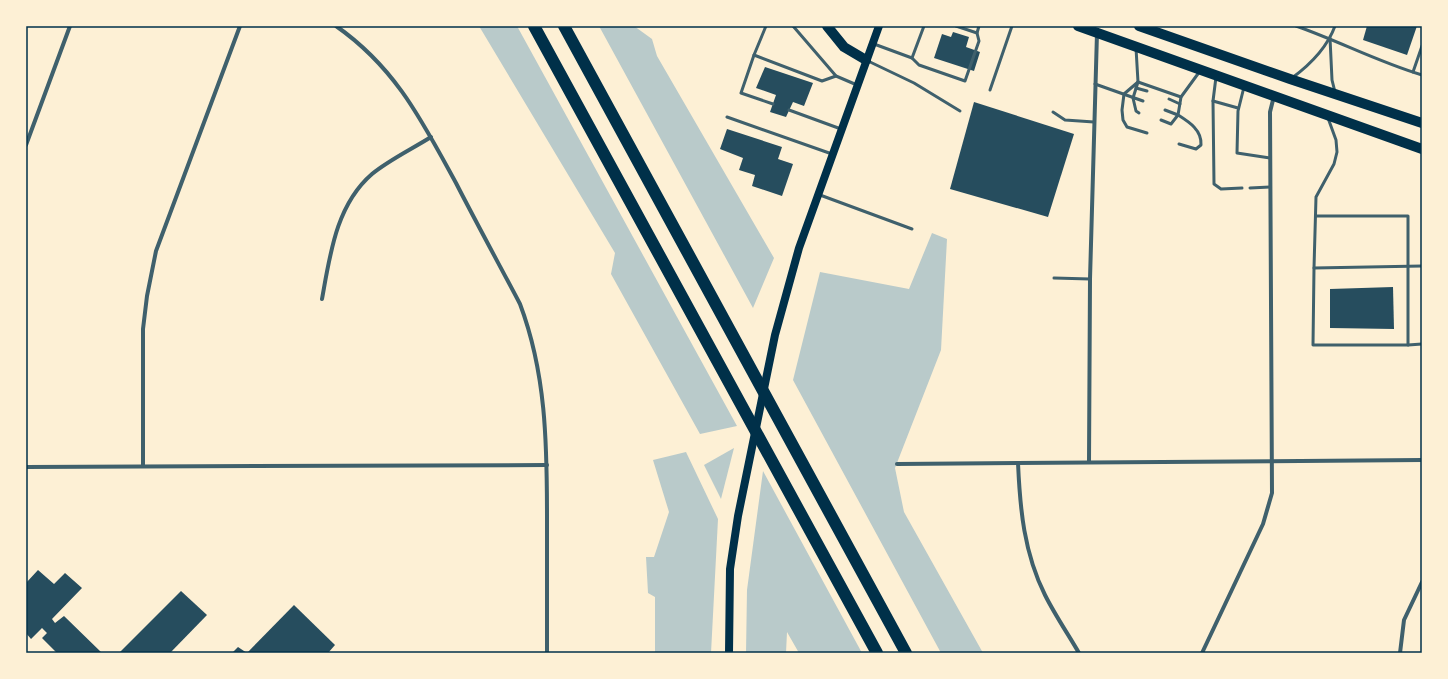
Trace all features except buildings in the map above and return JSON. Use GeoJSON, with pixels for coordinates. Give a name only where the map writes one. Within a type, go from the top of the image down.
{"type":"FeatureCollection","features":[{"type":"Feature","properties":{"kind":"highway"},"geometry":{"type":"LineString","coordinates":[[534,26],[878,653]]}},
{"type":"Feature","properties":{"kind":"highway"},"geometry":{"type":"LineString","coordinates":[[564,26],[906,653]]}},
{"type":"Feature","properties":{"kind":"main road"},"geometry":{"type":"LineString","coordinates":[[827,26],[844,47],[866,60]]}},
{"type":"Feature","properties":{"kind":"main road"},"geometry":{"type":"LineString","coordinates":[[728,653],[730,570],[746,474],[775,335],[789,279],[832,154],[879,26]]}},
{"type":"Feature","properties":{"kind":"main road"},"geometry":{"type":"LineString","coordinates":[[1078,26],[1422,149]]}},
{"type":"Feature","properties":{"kind":"main road"},"geometry":{"type":"LineString","coordinates":[[1139,26],[1336,95],[1422,123]]}},
{"type":"Feature","properties":{"kind":"street"},"geometry":{"type":"LineString","coordinates":[[26,145],[70,26]]}},
{"type":"Feature","properties":{"kind":"street"},"geometry":{"type":"LineString","coordinates":[[143,466],[143,328],[146,296],[156,251],[240,26]]}},
{"type":"Feature","properties":{"kind":"street"},"geometry":{"type":"LineString","coordinates":[[336,26],[359,43],[391,75],[431,137],[520,304],[530,331],[542,391],[547,465],[547,653]]}},
{"type":"Feature","properties":{"kind":"street"},"geometry":{"type":"LineString","coordinates":[[1089,462],[1090,279],[1097,33]]}},
{"type":"Feature","properties":{"kind":"street"},"geometry":{"type":"LineString","coordinates":[[1202,653],[1263,524],[1272,493],[1270,112],[1274,96]]}},
{"type":"Feature","properties":{"kind":"street"},"geometry":{"type":"LineString","coordinates":[[322,299],[330,252],[341,218],[356,190],[372,173],[431,137]]}},
{"type":"Feature","properties":{"kind":"street"},"geometry":{"type":"LineString","coordinates":[[897,464],[1422,460]]}},
{"type":"Feature","properties":{"kind":"street"},"geometry":{"type":"LineString","coordinates":[[1018,463],[1020,507],[1031,560],[1045,594],[1079,653]]}},
{"type":"Feature","properties":{"kind":"street"},"geometry":{"type":"LineString","coordinates":[[26,466],[547,465]]}},
{"type":"Feature","properties":{"kind":"street"},"geometry":{"type":"LineString","coordinates":[[1400,653],[1404,620],[1422,582]]}},
{"type":"Feature","properties":{"kind":"lane"},"geometry":{"type":"LineString","coordinates":[[766,26],[740,93],[773,104]]}},
{"type":"Feature","properties":{"kind":"lane"},"geometry":{"type":"LineString","coordinates":[[793,26],[836,76],[857,85]]}},
{"type":"Feature","properties":{"kind":"lane"},"geometry":{"type":"LineString","coordinates":[[912,58],[924,26]]}},
{"type":"Feature","properties":{"kind":"lane"},"geometry":{"type":"LineString","coordinates":[[956,26],[977,33]]}},
{"type":"Feature","properties":{"kind":"lane"},"geometry":{"type":"LineString","coordinates":[[872,43],[912,58],[919,65],[965,81],[979,41],[977,33],[979,26]]}},
{"type":"Feature","properties":{"kind":"lane"},"geometry":{"type":"LineString","coordinates":[[990,90],[1012,26]]}},
{"type":"Feature","properties":{"kind":"lane"},"geometry":{"type":"LineString","coordinates":[[1296,26],[1330,38],[1380,61],[1422,75]]}},
{"type":"Feature","properties":{"kind":"lane"},"geometry":{"type":"LineString","coordinates":[[1290,79],[1308,66],[1330,38],[1335,26]]}},
{"type":"Feature","properties":{"kind":"lane"},"geometry":{"type":"LineString","coordinates":[[1330,38],[1332,80],[1336,95]]}},
{"type":"Feature","properties":{"kind":"lane"},"geometry":{"type":"LineString","coordinates":[[1136,46],[1138,82],[1133,98],[1136,111],[1140,113]]}},
{"type":"Feature","properties":{"kind":"lane"},"geometry":{"type":"LineString","coordinates":[[1412,72],[1422,46]]}},
{"type":"Feature","properties":{"kind":"lane"},"geometry":{"type":"LineString","coordinates":[[754,55],[822,81],[836,76]]}},
{"type":"Feature","properties":{"kind":"lane"},"geometry":{"type":"LineString","coordinates":[[866,60],[914,83],[960,111]]}},
{"type":"Feature","properties":{"kind":"lane"},"geometry":{"type":"LineString","coordinates":[[1161,120],[1171,124],[1178,115],[1181,97],[1201,70]]}},
{"type":"Feature","properties":{"kind":"lane"},"geometry":{"type":"LineString","coordinates":[[1216,75],[1213,101],[1214,184],[1221,189],[1242,188]]}},
{"type":"Feature","properties":{"kind":"lane"},"geometry":{"type":"LineString","coordinates":[[1138,82],[1124,94],[1123,115],[1127,127],[1147,133]]}},
{"type":"Feature","properties":{"kind":"lane"},"geometry":{"type":"LineString","coordinates":[[1138,82],[1181,97]]}},
{"type":"Feature","properties":{"kind":"lane"},"geometry":{"type":"LineString","coordinates":[[1095,84],[1143,101]]}},
{"type":"Feature","properties":{"kind":"lane"},"geometry":{"type":"LineString","coordinates":[[1245,85],[1238,108],[1238,153],[1270,158]]}},
{"type":"Feature","properties":{"kind":"lane"},"geometry":{"type":"LineString","coordinates":[[1136,88],[1147,91]]}},
{"type":"Feature","properties":{"kind":"lane"},"geometry":{"type":"LineString","coordinates":[[1169,99],[1180,104]]}},
{"type":"Feature","properties":{"kind":"lane"},"geometry":{"type":"LineString","coordinates":[[1213,101],[1238,108]]}},
{"type":"Feature","properties":{"kind":"lane"},"geometry":{"type":"LineString","coordinates":[[789,110],[841,129]]}},
{"type":"Feature","properties":{"kind":"lane"},"geometry":{"type":"LineString","coordinates":[[1165,110],[1188,121],[1201,137],[1201,145],[1196,149],[1179,144]]}},
{"type":"Feature","properties":{"kind":"lane"},"geometry":{"type":"LineString","coordinates":[[1053,112],[1065,120],[1094,122]]}},
{"type":"Feature","properties":{"kind":"lane"},"geometry":{"type":"LineString","coordinates":[[1327,115],[1336,140],[1337,152],[1334,164],[1316,197],[1313,345],[1422,344]]}},
{"type":"Feature","properties":{"kind":"lane"},"geometry":{"type":"LineString","coordinates":[[727,116],[832,154]]}},
{"type":"Feature","properties":{"kind":"lane"},"geometry":{"type":"LineString","coordinates":[[1250,188],[1270,187]]}},
{"type":"Feature","properties":{"kind":"lane"},"geometry":{"type":"LineString","coordinates":[[818,194],[912,229]]}},
{"type":"Feature","properties":{"kind":"lane"},"geometry":{"type":"LineString","coordinates":[[1316,216],[1408,216],[1408,345]]}},
{"type":"Feature","properties":{"kind":"lane"},"geometry":{"type":"LineString","coordinates":[[1314,268],[1422,266]]}},
{"type":"Feature","properties":{"kind":"lane"},"geometry":{"type":"LineString","coordinates":[[1054,278],[1090,279]]}},
{"type":"Feature","properties":{"kind":"shaded area"},"geometry":{"type":"Polygon","coordinates":[[[479,26],[517,26],[737,426],[700,434],[611,274],[615,253],[479,26]]]}},
{"type":"Feature","properties":{"kind":"shaded area"},"geometry":{"type":"Polygon","coordinates":[[[599,26],[634,26],[652,39],[657,56],[774,258],[753,308],[599,26]]]}},
{"type":"Feature","properties":{"kind":"shaded area"},"geometry":{"type":"Polygon","coordinates":[[[932,233],[947,239],[941,350],[895,468],[904,512],[983,653],[941,653],[793,380],[820,272],[909,289],[932,233]]]}},
{"type":"Feature","properties":{"kind":"shaded area"},"geometry":{"type":"Polygon","coordinates":[[[734,448],[721,499],[704,465],[734,448]]]}},
{"type":"Feature","properties":{"kind":"shaded area"},"geometry":{"type":"Polygon","coordinates":[[[686,452],[718,519],[711,653],[655,653],[655,597],[648,593],[646,557],[654,557],[669,512],[653,460],[686,452]]]}},
{"type":"Feature","properties":{"kind":"shaded area"},"geometry":{"type":"Polygon","coordinates":[[[763,471],[862,653],[799,653],[787,632],[786,653],[746,653],[747,590],[763,471]]]}}]}
